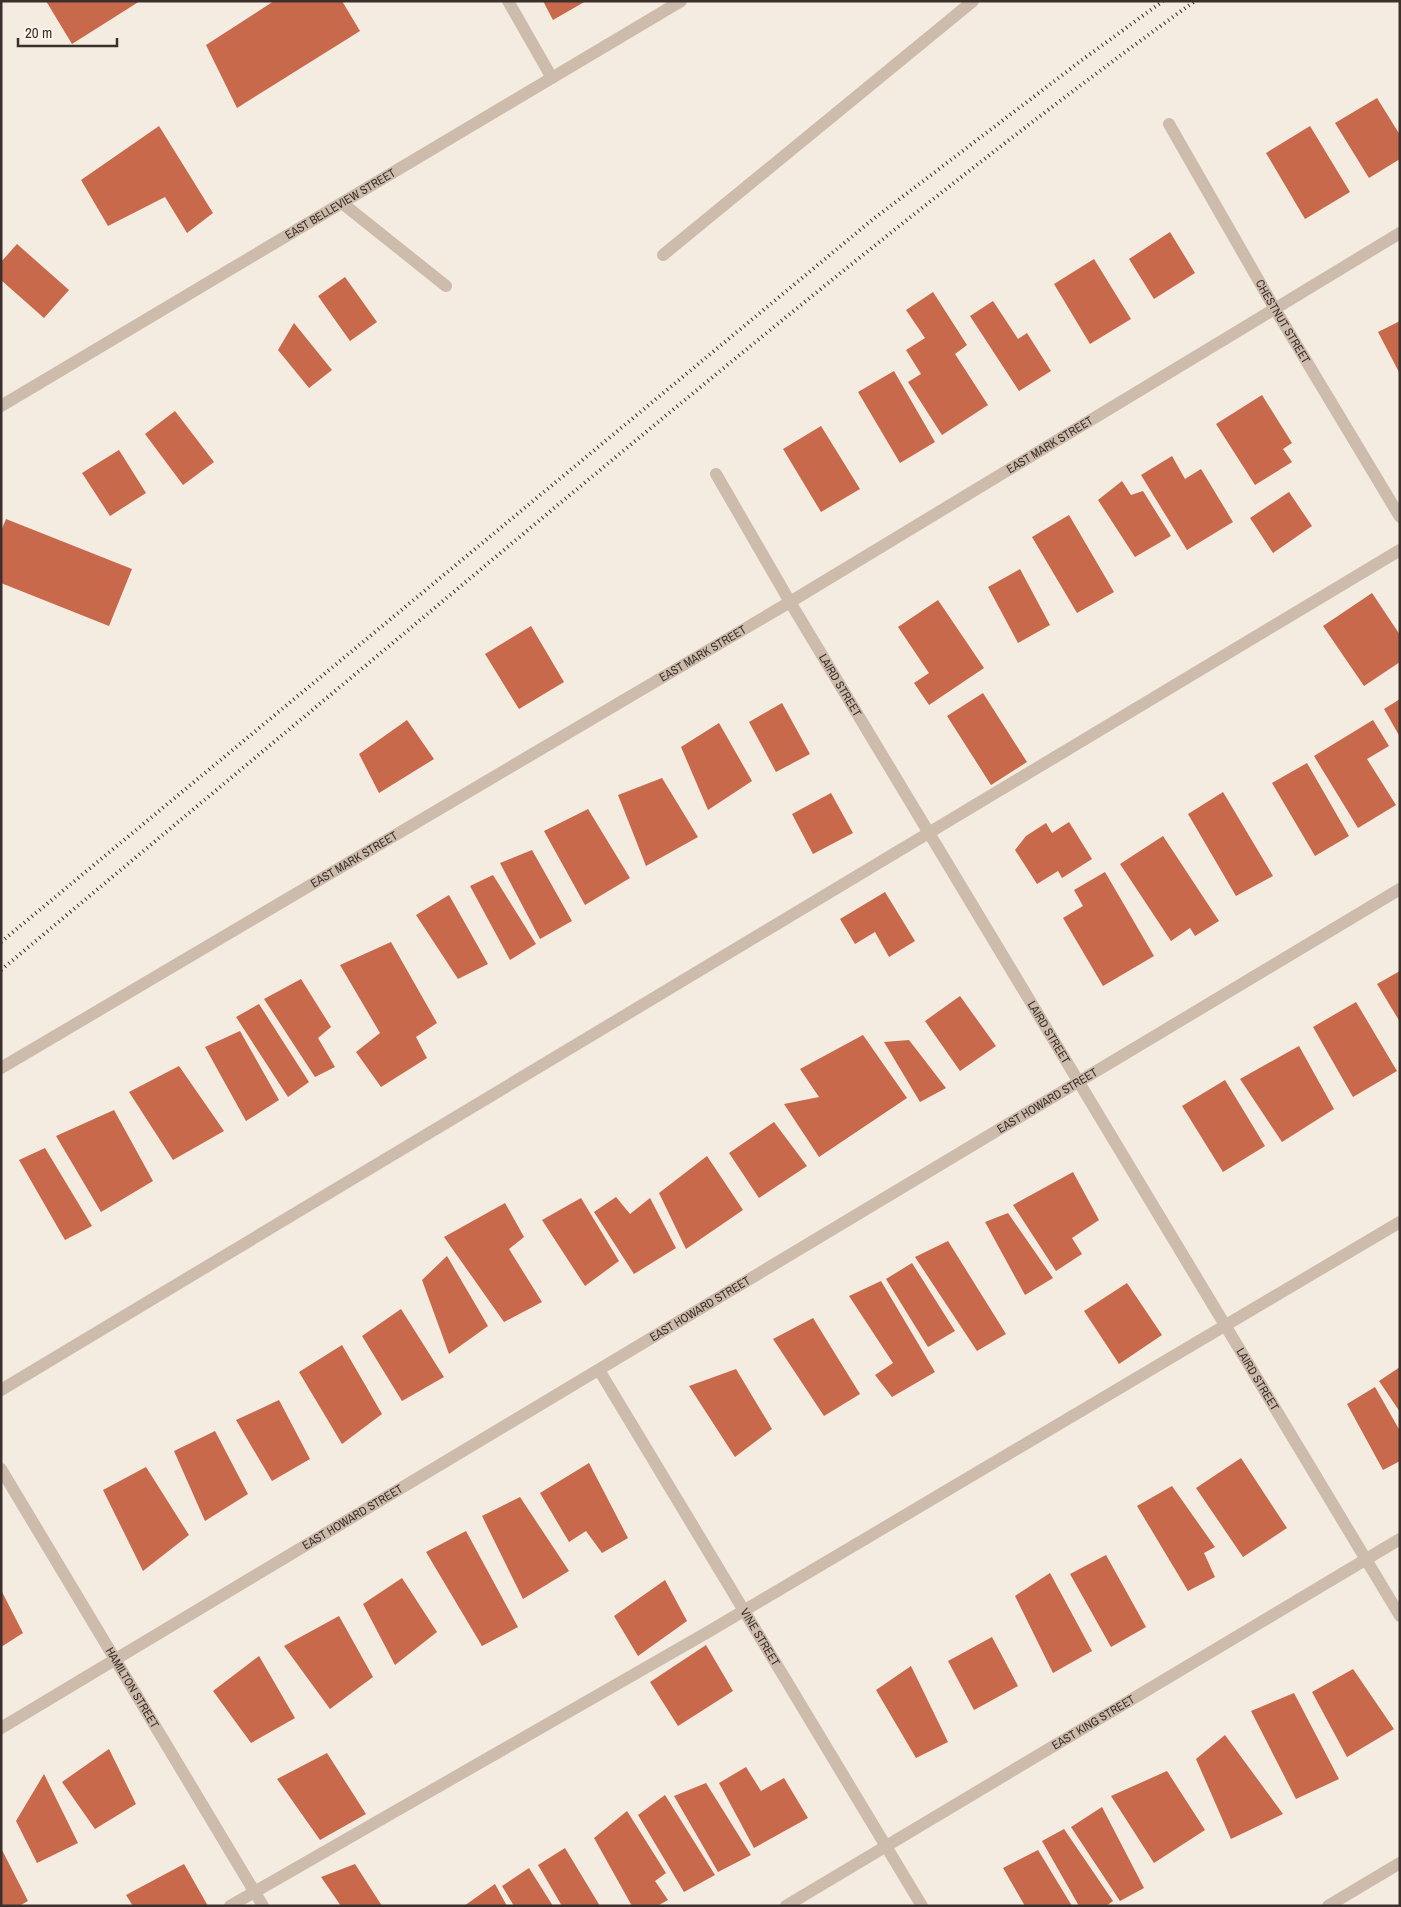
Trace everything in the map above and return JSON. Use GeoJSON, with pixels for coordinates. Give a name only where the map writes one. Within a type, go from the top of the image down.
{"type":"FeatureCollection","features":[{"type":"Feature","properties":{"kind":"street"},"geometry":{"type":"LineString","coordinates":[[508,1],[552,78]]}},
{"type":"Feature","properties":{"kind":"street","name":"EAST BELLEVIEW STREET"},"geometry":{"type":"LineString","coordinates":[[1,406],[681,1]]}},
{"type":"Feature","properties":{"kind":"street"},"geometry":{"type":"LineString","coordinates":[[662,254],[973,1]]}},
{"type":"Feature","properties":{"kind":"street","name":"CHESTNUT STREET"},"geometry":{"type":"LineString","coordinates":[[1169,124],[1275,309],[1400,517]]}},
{"type":"Feature","properties":{"kind":"street"},"geometry":{"type":"LineString","coordinates":[[342,203],[446,286]]}},
{"type":"Feature","properties":{"kind":"street","name":"EAST MARK STREET"},"geometry":{"type":"LineString","coordinates":[[1,1068],[790,602],[1400,233]]}},
{"type":"Feature","properties":{"kind":"street","name":"LAIRD STREET"},"geometry":{"type":"LineString","coordinates":[[716,474],[790,602],[1400,1616]]}},
{"type":"Feature","properties":{"kind":"street"},"geometry":{"type":"LineString","coordinates":[[1,1390],[930,834],[1400,550]]}},
{"type":"Feature","properties":{"kind":"street","name":"EAST HOWARD STREET"},"geometry":{"type":"LineString","coordinates":[[1,1728],[1400,889]]}},
{"type":"Feature","properties":{"kind":"street"},"geometry":{"type":"LineString","coordinates":[[230,1906],[744,1610],[1400,1222]]}},
{"type":"Feature","properties":{"kind":"street","name":"VINE STREET"},"geometry":{"type":"LineString","coordinates":[[600,1370],[922,1906]]}},
{"type":"Feature","properties":{"kind":"street","name":"HAMILTON STREET"},"geometry":{"type":"LineString","coordinates":[[1,1469],[263,1906]]}},
{"type":"Feature","properties":{"kind":"street","name":"EAST KING STREET"},"geometry":{"type":"LineString","coordinates":[[786,1906],[1400,1539]]}},
{"type":"Feature","properties":{"kind":"street"},"geometry":{"type":"LineString","coordinates":[[1328,1906],[1400,1863]]}},
{"type":"Feature","properties":{"kind":"building"},"geometry":{"type":"Polygon","coordinates":[[[46,1],[140,1],[72,44],[46,1]]]}},
{"type":"Feature","properties":{"kind":"building"},"geometry":{"type":"Polygon","coordinates":[[[274,1],[342,1],[360,31],[237,108],[206,45],[274,1]]]}},
{"type":"Feature","properties":{"kind":"building"},"geometry":{"type":"Polygon","coordinates":[[[543,1],[586,1],[553,20],[543,1]]]}},
{"type":"Feature","properties":{"kind":"building"},"geometry":{"type":"Polygon","coordinates":[[[1377,98],[1400,135],[1400,159],[1369,178],[1335,123],[1377,98]]]}},
{"type":"Feature","properties":{"kind":"building"},"geometry":{"type":"Polygon","coordinates":[[[159,126],[213,213],[187,233],[165,197],[108,226],[81,180],[159,126]]]}},
{"type":"Feature","properties":{"kind":"building"},"geometry":{"type":"Polygon","coordinates":[[[1310,126],[1350,192],[1305,219],[1266,153],[1310,126]]]}},
{"type":"Feature","properties":{"kind":"building"},"geometry":{"type":"Polygon","coordinates":[[[1170,232],[1195,273],[1154,299],[1129,259],[1170,232]]]}},
{"type":"Feature","properties":{"kind":"building"},"geometry":{"type":"Polygon","coordinates":[[[17,244],[69,290],[44,318],[1,280],[1,262],[17,244]]]}},
{"type":"Feature","properties":{"kind":"building"},"geometry":{"type":"Polygon","coordinates":[[[1094,259],[1131,319],[1090,344],[1054,284],[1094,259]]]}},
{"type":"Feature","properties":{"kind":"building"},"geometry":{"type":"Polygon","coordinates":[[[345,277],[377,322],[350,341],[318,296],[345,277]]]}},
{"type":"Feature","properties":{"kind":"building"},"geometry":{"type":"Polygon","coordinates":[[[933,292],[967,345],[955,354],[988,405],[942,435],[908,382],[921,374],[906,350],[925,338],[906,310],[933,292]]]}},
{"type":"Feature","properties":{"kind":"building"},"geometry":{"type":"Polygon","coordinates":[[[993,301],[1018,339],[1027,333],[1051,371],[1019,391],[970,316],[993,301]]]}},
{"type":"Feature","properties":{"kind":"building"},"geometry":{"type":"Polygon","coordinates":[[[1400,321],[1400,374],[1378,332],[1400,321]]]}},
{"type":"Feature","properties":{"kind":"building"},"geometry":{"type":"Polygon","coordinates":[[[294,323],[332,370],[309,388],[278,350],[294,323]]]}},
{"type":"Feature","properties":{"kind":"building"},"geometry":{"type":"Polygon","coordinates":[[[894,371],[935,442],[900,463],[858,392],[894,371]]]}},
{"type":"Feature","properties":{"kind":"building"},"geometry":{"type":"Polygon","coordinates":[[[1262,395],[1292,443],[1283,449],[1292,462],[1255,485],[1216,424],[1262,395]]]}},
{"type":"Feature","properties":{"kind":"building"},"geometry":{"type":"Polygon","coordinates":[[[175,411],[214,462],[183,485],[145,434],[175,411]]]}},
{"type":"Feature","properties":{"kind":"building"},"geometry":{"type":"Polygon","coordinates":[[[821,426],[860,489],[821,512],[783,449],[821,426]]]}},
{"type":"Feature","properties":{"kind":"building"},"geometry":{"type":"Polygon","coordinates":[[[119,450],[146,493],[110,516],[82,473],[119,450]]]}},
{"type":"Feature","properties":{"kind":"building"},"geometry":{"type":"Polygon","coordinates":[[[1172,456],[1185,479],[1201,469],[1233,522],[1187,550],[1141,475],[1172,456]]]}},
{"type":"Feature","properties":{"kind":"building"},"geometry":{"type":"Polygon","coordinates":[[[1122,481],[1131,495],[1143,491],[1171,536],[1135,557],[1098,500],[1122,481]]]}},
{"type":"Feature","properties":{"kind":"building"},"geometry":{"type":"Polygon","coordinates":[[[1289,492],[1312,526],[1273,553],[1250,518],[1289,492]]]}},
{"type":"Feature","properties":{"kind":"building"},"geometry":{"type":"Polygon","coordinates":[[[1069,515],[1114,592],[1077,613],[1032,537],[1069,515]]]}},
{"type":"Feature","properties":{"kind":"building"},"geometry":{"type":"Polygon","coordinates":[[[6,519],[132,569],[109,626],[1,583],[1,531],[6,519]]]}},
{"type":"Feature","properties":{"kind":"building"},"geometry":{"type":"Polygon","coordinates":[[[1020,569],[1050,625],[1018,643],[988,587],[1020,569]]]}},
{"type":"Feature","properties":{"kind":"building"},"geometry":{"type":"Polygon","coordinates":[[[1372,593],[1400,635],[1400,662],[1364,686],[1323,626],[1372,593]]]}},
{"type":"Feature","properties":{"kind":"building"},"geometry":{"type":"Polygon","coordinates":[[[938,600],[984,668],[929,705],[914,683],[929,673],[898,627],[938,600]]]}},
{"type":"Feature","properties":{"kind":"building"},"geometry":{"type":"Polygon","coordinates":[[[531,626],[564,682],[519,709],[485,654],[531,626]]]}},
{"type":"Feature","properties":{"kind":"building"},"geometry":{"type":"Polygon","coordinates":[[[983,693],[1027,762],[991,785],[947,716],[983,693]]]}},
{"type":"Feature","properties":{"kind":"building"},"geometry":{"type":"Polygon","coordinates":[[[1400,699],[1400,737],[1384,709],[1400,699]]]}},
{"type":"Feature","properties":{"kind":"building"},"geometry":{"type":"Polygon","coordinates":[[[782,703],[810,754],[776,772],[749,722],[782,703]]]}},
{"type":"Feature","properties":{"kind":"building"},"geometry":{"type":"Polygon","coordinates":[[[407,720],[434,759],[379,793],[359,754],[407,720]]]}},
{"type":"Feature","properties":{"kind":"building"},"geometry":{"type":"Polygon","coordinates":[[[1373,720],[1389,746],[1367,759],[1396,805],[1358,828],[1314,756],[1373,720]]]}},
{"type":"Feature","properties":{"kind":"building"},"geometry":{"type":"Polygon","coordinates":[[[719,723],[752,781],[708,810],[681,747],[719,723]]]}},
{"type":"Feature","properties":{"kind":"building"},"geometry":{"type":"Polygon","coordinates":[[[1307,763],[1349,836],[1315,856],[1272,783],[1307,763]]]}},
{"type":"Feature","properties":{"kind":"building"},"geometry":{"type":"Polygon","coordinates":[[[662,778],[698,837],[646,866],[618,795],[662,778]]]}},
{"type":"Feature","properties":{"kind":"building"},"geometry":{"type":"Polygon","coordinates":[[[1223,792],[1273,876],[1236,896],[1188,814],[1223,792]]]}},
{"type":"Feature","properties":{"kind":"building"},"geometry":{"type":"Polygon","coordinates":[[[831,793],[853,833],[813,854],[792,814],[831,793]]]}},
{"type":"Feature","properties":{"kind":"building"},"geometry":{"type":"Polygon","coordinates":[[[588,809],[630,878],[585,905],[544,831],[588,809]]]}},
{"type":"Feature","properties":{"kind":"building"},"geometry":{"type":"Polygon","coordinates":[[[1069,822],[1092,859],[1062,878],[1058,871],[1037,884],[1015,850],[1026,836],[1046,823],[1052,833],[1069,822]]]}},
{"type":"Feature","properties":{"kind":"building"},"geometry":{"type":"Polygon","coordinates":[[[1163,836],[1219,921],[1195,936],[1190,928],[1171,941],[1120,864],[1163,836]]]}},
{"type":"Feature","properties":{"kind":"building"},"geometry":{"type":"Polygon","coordinates":[[[532,850],[572,921],[540,939],[500,863],[532,850]]]}},
{"type":"Feature","properties":{"kind":"building"},"geometry":{"type":"Polygon","coordinates":[[[1105,872],[1154,956],[1103,986],[1063,918],[1083,906],[1074,890],[1105,872]]]}},
{"type":"Feature","properties":{"kind":"building"},"geometry":{"type":"Polygon","coordinates":[[[493,875],[536,944],[510,960],[470,886],[493,875]]]}},
{"type":"Feature","properties":{"kind":"building"},"geometry":{"type":"Polygon","coordinates":[[[885,892],[915,941],[889,957],[875,932],[855,944],[840,919],[885,892]]]}},
{"type":"Feature","properties":{"kind":"building"},"geometry":{"type":"Polygon","coordinates":[[[449,895],[488,964],[458,979],[416,915],[449,895]]]}},
{"type":"Feature","properties":{"kind":"building"},"geometry":{"type":"Polygon","coordinates":[[[391,942],[437,1023],[416,1037],[427,1058],[381,1087],[356,1052],[380,1033],[340,965],[391,942]]]}},
{"type":"Feature","properties":{"kind":"building"},"geometry":{"type":"Polygon","coordinates":[[[1400,971],[1400,1022],[1377,984],[1400,971]]]}},
{"type":"Feature","properties":{"kind":"building"},"geometry":{"type":"Polygon","coordinates":[[[301,979],[331,1027],[318,1038],[335,1067],[315,1077],[264,999],[301,979]]]}},
{"type":"Feature","properties":{"kind":"building"},"geometry":{"type":"Polygon","coordinates":[[[960,996],[996,1046],[960,1071],[925,1021],[960,996]]]}},
{"type":"Feature","properties":{"kind":"building"},"geometry":{"type":"Polygon","coordinates":[[[1356,1002],[1397,1071],[1353,1097],[1313,1027],[1356,1002]]]}},
{"type":"Feature","properties":{"kind":"building"},"geometry":{"type":"Polygon","coordinates":[[[259,1004],[309,1082],[288,1097],[236,1017],[259,1004]]]}},
{"type":"Feature","properties":{"kind":"building"},"geometry":{"type":"Polygon","coordinates":[[[240,1031],[279,1100],[246,1121],[205,1047],[240,1031]]]}},
{"type":"Feature","properties":{"kind":"building"},"geometry":{"type":"Polygon","coordinates":[[[863,1035],[907,1098],[819,1157],[784,1104],[819,1097],[800,1069],[863,1035]]]}},
{"type":"Feature","properties":{"kind":"building"},"geometry":{"type":"Polygon","coordinates":[[[909,1040],[946,1088],[920,1102],[884,1042],[909,1040]]]}},
{"type":"Feature","properties":{"kind":"building"},"geometry":{"type":"Polygon","coordinates":[[[1299,1046],[1334,1109],[1282,1142],[1240,1079],[1299,1046]]]}},
{"type":"Feature","properties":{"kind":"building"},"geometry":{"type":"Polygon","coordinates":[[[179,1066],[224,1131],[173,1160],[129,1092],[179,1066]]]}},
{"type":"Feature","properties":{"kind":"building"},"geometry":{"type":"Polygon","coordinates":[[[1225,1080],[1265,1146],[1223,1172],[1182,1106],[1225,1080]]]}},
{"type":"Feature","properties":{"kind":"building"},"geometry":{"type":"Polygon","coordinates":[[[114,1110],[153,1181],[101,1212],[56,1136],[114,1110]]]}},
{"type":"Feature","properties":{"kind":"building"},"geometry":{"type":"Polygon","coordinates":[[[774,1122],[807,1166],[759,1198],[729,1153],[774,1122]]]}},
{"type":"Feature","properties":{"kind":"building"},"geometry":{"type":"Polygon","coordinates":[[[45,1148],[92,1226],[65,1240],[19,1160],[45,1148]]]}},
{"type":"Feature","properties":{"kind":"building"},"geometry":{"type":"Polygon","coordinates":[[[707,1156],[743,1210],[686,1249],[659,1193],[707,1156]]]}},
{"type":"Feature","properties":{"kind":"building"},"geometry":{"type":"Polygon","coordinates":[[[1073,1172],[1099,1220],[1072,1238],[1082,1254],[1056,1271],[1013,1205],[1073,1172]]]}},
{"type":"Feature","properties":{"kind":"building"},"geometry":{"type":"Polygon","coordinates":[[[616,1197],[630,1214],[650,1198],[676,1248],[634,1274],[594,1212],[616,1197]]]}},
{"type":"Feature","properties":{"kind":"building"},"geometry":{"type":"Polygon","coordinates":[[[581,1198],[619,1261],[585,1286],[542,1220],[581,1198]]]}},
{"type":"Feature","properties":{"kind":"building"},"geometry":{"type":"Polygon","coordinates":[[[505,1203],[524,1237],[509,1249],[542,1302],[504,1322],[444,1237],[505,1203]]]}},
{"type":"Feature","properties":{"kind":"building"},"geometry":{"type":"Polygon","coordinates":[[[1008,1213],[1053,1278],[1025,1295],[985,1222],[1008,1213]]]}},
{"type":"Feature","properties":{"kind":"building"},"geometry":{"type":"Polygon","coordinates":[[[948,1241],[1006,1334],[977,1351],[915,1257],[948,1241]]]}},
{"type":"Feature","properties":{"kind":"building"},"geometry":{"type":"Polygon","coordinates":[[[447,1256],[488,1326],[449,1354],[422,1280],[447,1256]]]}},
{"type":"Feature","properties":{"kind":"building"},"geometry":{"type":"Polygon","coordinates":[[[912,1263],[955,1331],[928,1347],[886,1279],[912,1263]]]}},
{"type":"Feature","properties":{"kind":"building"},"geometry":{"type":"Polygon","coordinates":[[[881,1281],[935,1372],[892,1397],[875,1375],[893,1363],[849,1296],[881,1281]]]}},
{"type":"Feature","properties":{"kind":"building"},"geometry":{"type":"Polygon","coordinates":[[[1127,1283],[1162,1335],[1119,1364],[1084,1311],[1127,1283]]]}},
{"type":"Feature","properties":{"kind":"building"},"geometry":{"type":"Polygon","coordinates":[[[401,1309],[444,1377],[402,1401],[362,1336],[401,1309]]]}},
{"type":"Feature","properties":{"kind":"building"},"geometry":{"type":"Polygon","coordinates":[[[813,1318],[860,1394],[824,1416],[773,1339],[813,1318]]]}},
{"type":"Feature","properties":{"kind":"building"},"geometry":{"type":"Polygon","coordinates":[[[342,1345],[382,1414],[342,1444],[299,1372],[342,1345]]]}},
{"type":"Feature","properties":{"kind":"building"},"geometry":{"type":"Polygon","coordinates":[[[1400,1367],[1400,1412],[1379,1381],[1400,1367]]]}},
{"type":"Feature","properties":{"kind":"building"},"geometry":{"type":"Polygon","coordinates":[[[736,1369],[772,1429],[735,1457],[689,1386],[736,1369]]]}},
{"type":"Feature","properties":{"kind":"building"},"geometry":{"type":"Polygon","coordinates":[[[1375,1387],[1400,1431],[1400,1461],[1383,1470],[1347,1404],[1375,1387]]]}},
{"type":"Feature","properties":{"kind":"building"},"geometry":{"type":"Polygon","coordinates":[[[279,1400],[310,1459],[272,1481],[236,1420],[279,1400]]]}},
{"type":"Feature","properties":{"kind":"building"},"geometry":{"type":"Polygon","coordinates":[[[215,1431],[248,1494],[205,1521],[174,1451],[215,1431]]]}},
{"type":"Feature","properties":{"kind":"building"},"geometry":{"type":"Polygon","coordinates":[[[1241,1458],[1287,1528],[1243,1557],[1196,1488],[1241,1458]]]}},
{"type":"Feature","properties":{"kind":"building"},"geometry":{"type":"Polygon","coordinates":[[[589,1463],[628,1538],[602,1553],[586,1531],[569,1542],[540,1493],[589,1463]]]}},
{"type":"Feature","properties":{"kind":"building"},"geometry":{"type":"Polygon","coordinates":[[[146,1467],[189,1535],[143,1571],[103,1490],[146,1467]]]}},
{"type":"Feature","properties":{"kind":"building"},"geometry":{"type":"Polygon","coordinates":[[[1172,1486],[1215,1547],[1204,1553],[1215,1577],[1188,1591],[1137,1506],[1172,1486]]]}},
{"type":"Feature","properties":{"kind":"building"},"geometry":{"type":"Polygon","coordinates":[[[520,1497],[569,1571],[523,1599],[482,1516],[520,1497]]]}},
{"type":"Feature","properties":{"kind":"building"},"geometry":{"type":"Polygon","coordinates":[[[466,1531],[518,1627],[482,1646],[426,1552],[466,1531]]]}},
{"type":"Feature","properties":{"kind":"building"},"geometry":{"type":"Polygon","coordinates":[[[1106,1555],[1146,1627],[1111,1647],[1070,1574],[1106,1555]]]}},
{"type":"Feature","properties":{"kind":"building"},"geometry":{"type":"Polygon","coordinates":[[[1050,1573],[1092,1651],[1053,1673],[1015,1596],[1050,1573]]]}},
{"type":"Feature","properties":{"kind":"building"},"geometry":{"type":"Polygon","coordinates":[[[402,1578],[437,1632],[395,1665],[363,1604],[402,1578]]]}},
{"type":"Feature","properties":{"kind":"building"},"geometry":{"type":"Polygon","coordinates":[[[665,1580],[687,1621],[638,1656],[614,1616],[665,1580]]]}},
{"type":"Feature","properties":{"kind":"building"},"geometry":{"type":"Polygon","coordinates":[[[1,1590],[23,1633],[1,1647],[1,1590]]]}},
{"type":"Feature","properties":{"kind":"building"},"geometry":{"type":"Polygon","coordinates":[[[339,1616],[373,1677],[330,1709],[284,1646],[339,1616]]]}},
{"type":"Feature","properties":{"kind":"building"},"geometry":{"type":"Polygon","coordinates":[[[992,1637],[1018,1686],[974,1710],[948,1661],[992,1637]]]}},
{"type":"Feature","properties":{"kind":"building"},"geometry":{"type":"Polygon","coordinates":[[[706,1645],[733,1691],[678,1726],[650,1682],[706,1645]]]}},
{"type":"Feature","properties":{"kind":"building"},"geometry":{"type":"Polygon","coordinates":[[[259,1656],[295,1718],[251,1743],[213,1691],[259,1656]]]}},
{"type":"Feature","properties":{"kind":"building"},"geometry":{"type":"Polygon","coordinates":[[[911,1666],[948,1742],[916,1758],[876,1690],[911,1666]]]}},
{"type":"Feature","properties":{"kind":"building"},"geometry":{"type":"Polygon","coordinates":[[[1353,1669],[1394,1729],[1347,1757],[1312,1692],[1353,1669]]]}},
{"type":"Feature","properties":{"kind":"building"},"geometry":{"type":"Polygon","coordinates":[[[1294,1693],[1339,1779],[1296,1799],[1251,1711],[1294,1693]]]}},
{"type":"Feature","properties":{"kind":"building"},"geometry":{"type":"Polygon","coordinates":[[[1225,1735],[1283,1814],[1231,1839],[1196,1759],[1225,1735]]]}},
{"type":"Feature","properties":{"kind":"building"},"geometry":{"type":"Polygon","coordinates":[[[109,1749],[136,1804],[95,1829],[62,1782],[109,1749]]]}},
{"type":"Feature","properties":{"kind":"building"},"geometry":{"type":"Polygon","coordinates":[[[327,1753],[366,1814],[320,1840],[277,1779],[327,1753]]]}},
{"type":"Feature","properties":{"kind":"building"},"geometry":{"type":"Polygon","coordinates":[[[746,1767],[761,1791],[784,1778],[808,1818],[754,1848],[719,1783],[746,1767]]]}},
{"type":"Feature","properties":{"kind":"building"},"geometry":{"type":"Polygon","coordinates":[[[1167,1771],[1205,1830],[1154,1863],[1111,1796],[1167,1771]]]}},
{"type":"Feature","properties":{"kind":"building"},"geometry":{"type":"Polygon","coordinates":[[[44,1774],[78,1843],[37,1863],[16,1821],[44,1774]]]}},
{"type":"Feature","properties":{"kind":"building"},"geometry":{"type":"Polygon","coordinates":[[[706,1783],[751,1855],[718,1872],[674,1796],[706,1783]]]}},
{"type":"Feature","properties":{"kind":"building"},"geometry":{"type":"Polygon","coordinates":[[[665,1795],[715,1875],[684,1892],[638,1815],[665,1795]]]}},
{"type":"Feature","properties":{"kind":"building"},"geometry":{"type":"Polygon","coordinates":[[[1102,1807],[1144,1888],[1120,1901],[1071,1827],[1102,1807]]]}},
{"type":"Feature","properties":{"kind":"building"},"geometry":{"type":"Polygon","coordinates":[[[627,1811],[666,1873],[655,1881],[668,1900],[657,1906],[632,1906],[594,1838],[627,1811]]]}},
{"type":"Feature","properties":{"kind":"building"},"geometry":{"type":"Polygon","coordinates":[[[1064,1829],[1113,1901],[1106,1906],[1079,1906],[1042,1841],[1064,1829]]]}},
{"type":"Feature","properties":{"kind":"building"},"geometry":{"type":"Polygon","coordinates":[[[1,1848],[28,1901],[19,1906],[1,1906],[1,1848]]]}},
{"type":"Feature","properties":{"kind":"building"},"geometry":{"type":"Polygon","coordinates":[[[565,1848],[600,1906],[562,1906],[538,1865],[565,1848]]]}},
{"type":"Feature","properties":{"kind":"building"},"geometry":{"type":"Polygon","coordinates":[[[1038,1850],[1072,1906],[1025,1906],[1003,1868],[1038,1850]]]}},
{"type":"Feature","properties":{"kind":"building"},"geometry":{"type":"Polygon","coordinates":[[[184,1864],[208,1906],[133,1906],[126,1895],[184,1864]]]}},
{"type":"Feature","properties":{"kind":"building"},"geometry":{"type":"Polygon","coordinates":[[[355,1864],[382,1906],[341,1906],[321,1877],[355,1864]]]}},
{"type":"Feature","properties":{"kind":"building"},"geometry":{"type":"Polygon","coordinates":[[[529,1868],[553,1906],[514,1906],[502,1886],[529,1868]]]}},
{"type":"Feature","properties":{"kind":"building"},"geometry":{"type":"Polygon","coordinates":[[[495,1884],[507,1906],[464,1906],[495,1884]]]}},
{"type":"Feature","properties":{"kind":"railway"},"geometry":{"type":"LineString","coordinates":[[1,942],[872,220],[1082,60],[1163,1]]}},
{"type":"Feature","properties":{"kind":"railway"},"geometry":{"type":"LineString","coordinates":[[1,970],[553,509],[790,314],[1031,123],[1195,1]]}}]}
